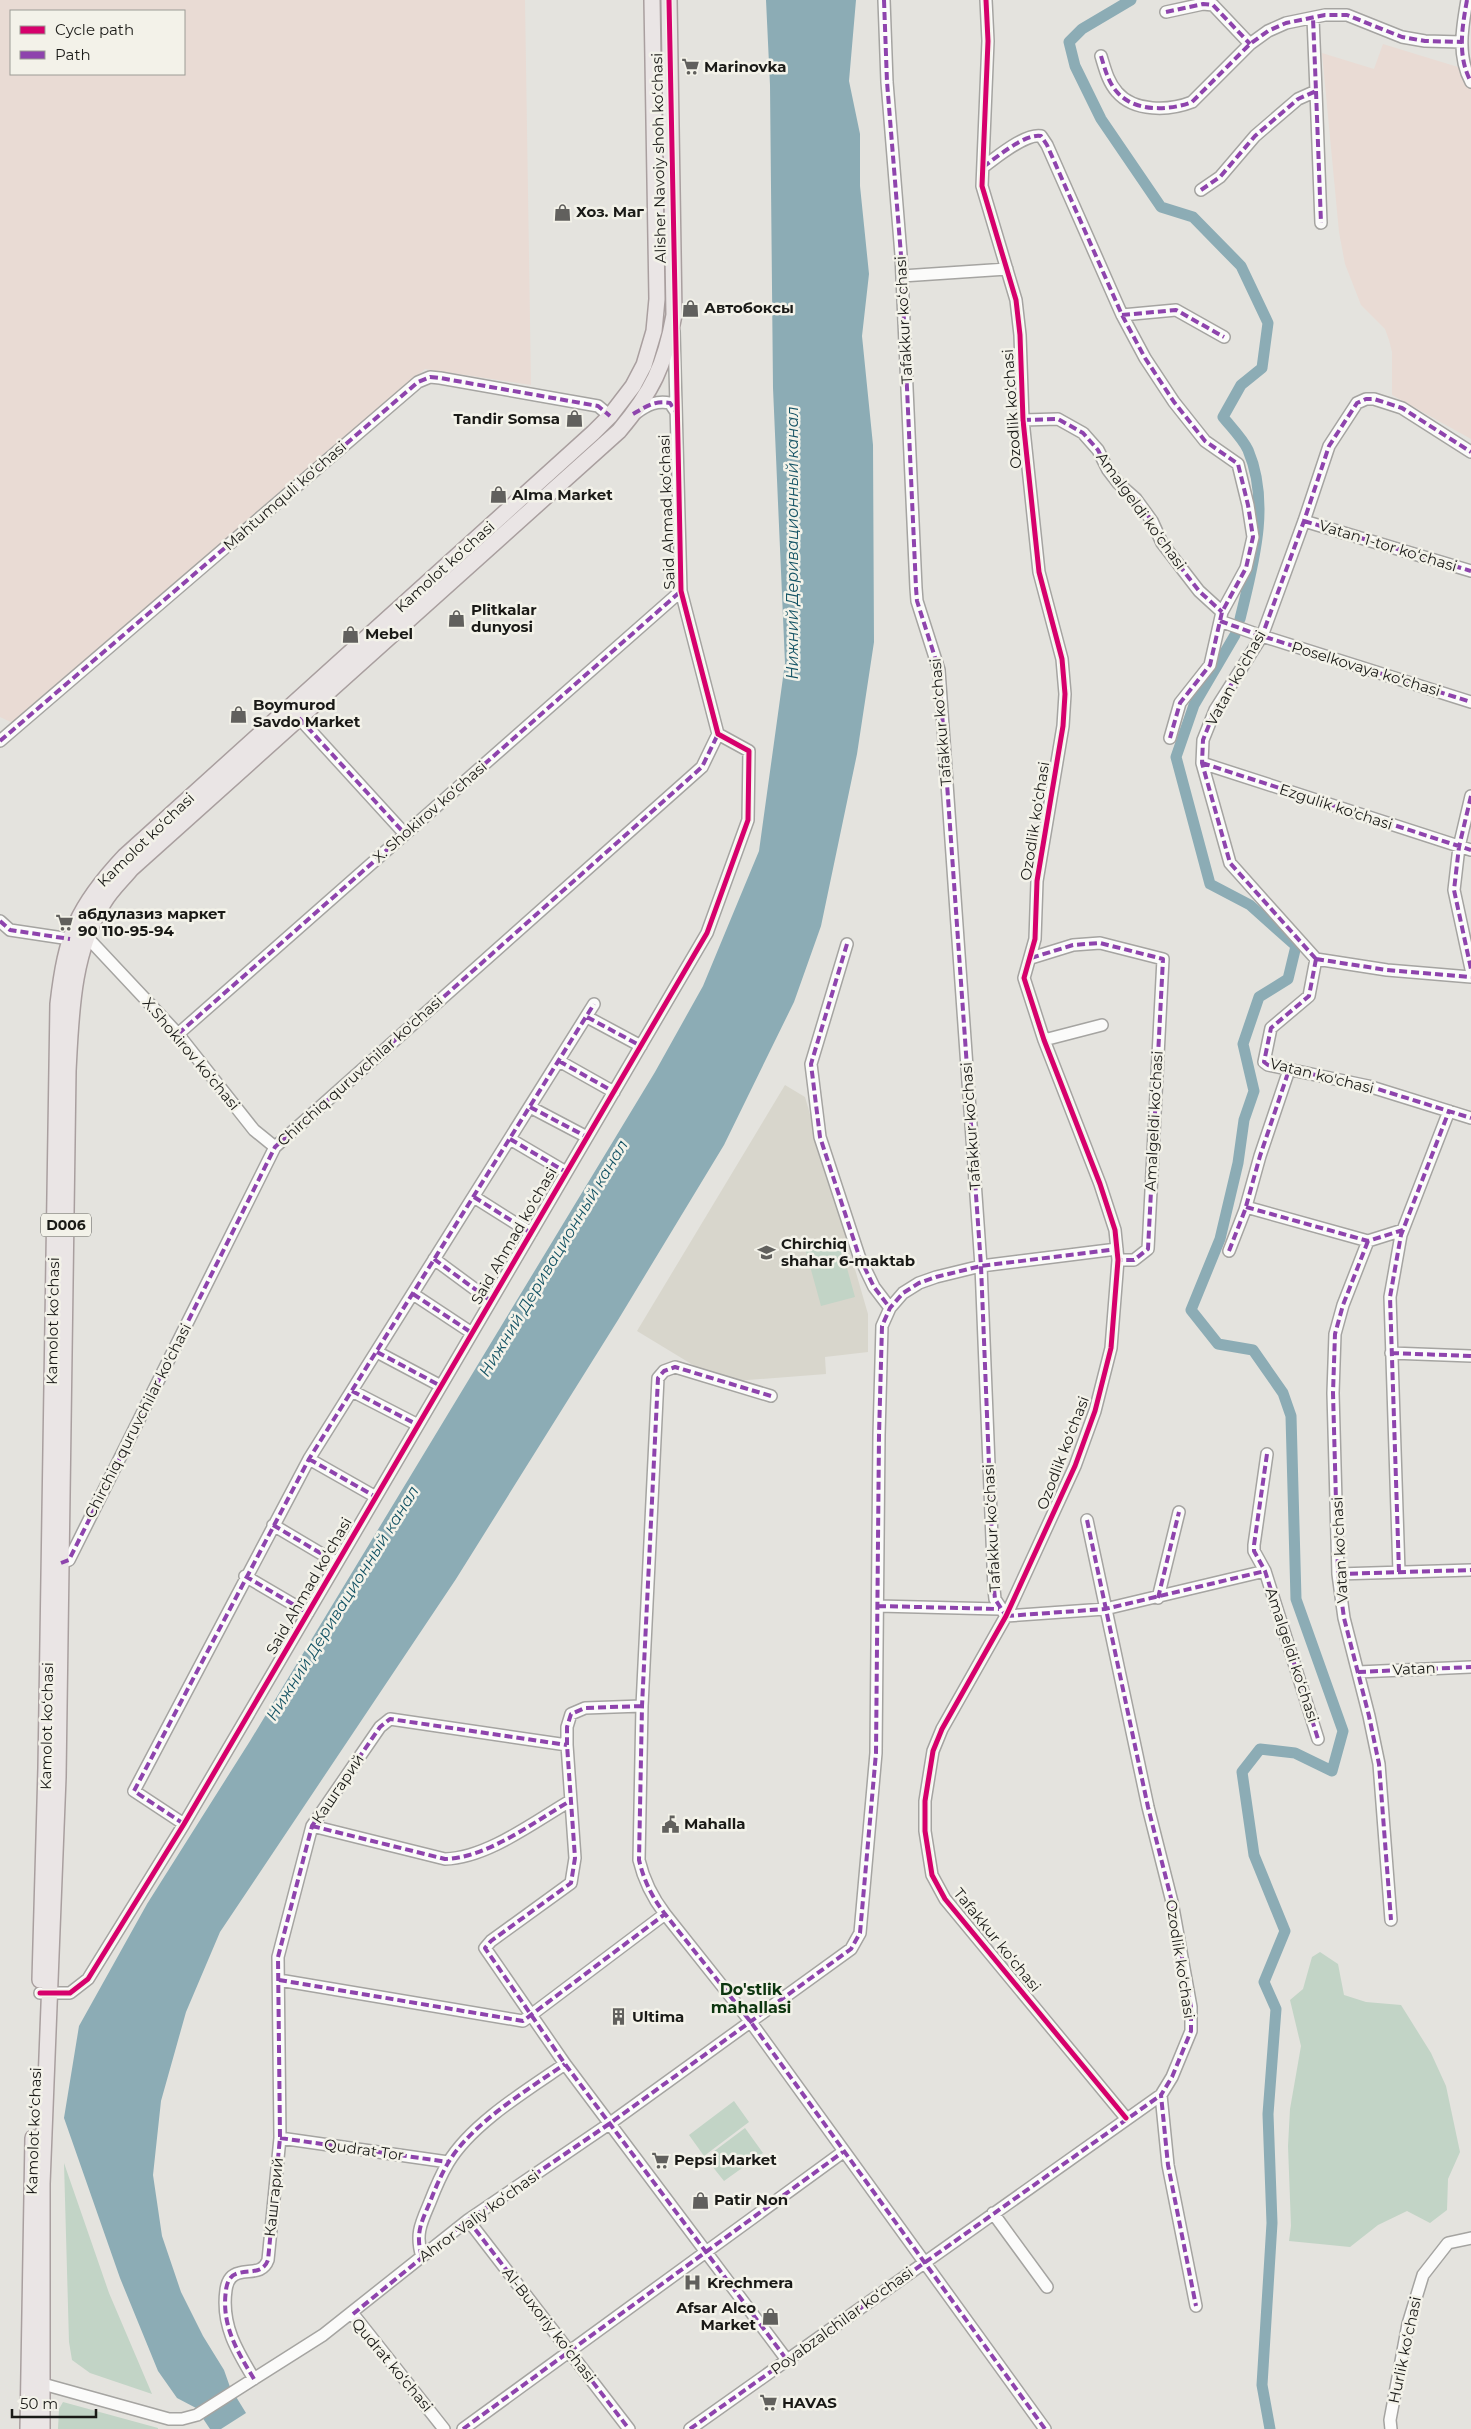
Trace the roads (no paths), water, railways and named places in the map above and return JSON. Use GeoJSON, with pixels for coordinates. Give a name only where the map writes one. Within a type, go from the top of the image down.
{"type":"FeatureCollection","features":[{"type":"Feature","properties":{"kind":"main road","name":"Alisher Navoiy shoh koʻchasi"},"geometry":{"type":"LineString","coordinates":[[652,0],[657,299],[654,331]]}},
{"type":"Feature","properties":{"kind":"main road","name":"Alisher Navoiy shoh koʻchasi"},"geometry":{"type":"LineString","coordinates":[[669,0],[674,315]]}},
{"type":"Feature","properties":{"kind":"main road","name":"D006"},"geometry":{"type":"LineString","coordinates":[[45,1993],[58,1777],[70,1023],[78,967],[87,937],[105,900],[131,869],[299,718],[386,630],[605,444],[633,414],[661,369],[669,344],[674,315]]}},
{"type":"Feature","properties":{"kind":"main road","name":"Kamolot ko‘chasi"},"geometry":{"type":"LineString","coordinates":[[36,2407],[31,2184],[45,1993],[46,1768],[58,1004],[70,939],[83,907],[92,893],[126,856],[386,630],[610,416],[633,386],[644,365],[654,331]]}},
{"type":"Feature","properties":{"kind":"main road"},"geometry":{"type":"LineString","coordinates":[[28,2429],[36,2407]]}},
{"type":"Feature","properties":{"kind":"main road"},"geometry":{"type":"LineString","coordinates":[[36,2407],[42,2429]]}},
{"type":"Feature","properties":{"kind":"street","name":"Tafakkur ko‘chasi"},"geometry":{"type":"LineString","coordinates":[[884,0],[887,82],[902,276],[917,602],[939,670],[981,1266],[994,1589],[995,1599],[1003,1613],[942,1729],[933,1751],[925,1800],[928,1860],[932,1875],[945,1898],[1126,2118]]}},
{"type":"Feature","properties":{"kind":"street","name":"Ozodlik ko‘chasi"},"geometry":{"type":"LineString","coordinates":[[986,0],[988,41],[982,186],[1016,300],[1020,335],[1023,420],[1039,572],[1062,659],[1065,694],[1063,726],[1037,881],[1035,939],[1024,978],[1044,1040],[1100,1184],[1114,1230],[1117,1254],[1111,1348],[1095,1411],[1075,1466],[1003,1613]]}},
{"type":"Feature","properties":{"kind":"street"},"geometry":{"type":"LineString","coordinates":[[1467,0],[1462,42],[1465,69],[1471,82]]}},
{"type":"Feature","properties":{"kind":"street"},"geometry":{"type":"LineString","coordinates":[[1166,12],[1203,4],[1212,4],[1250,44]]}},
{"type":"Feature","properties":{"kind":"street"},"geometry":{"type":"LineString","coordinates":[[1101,56],[1108,79],[1118,94],[1133,104],[1164,108],[1183,106],[1192,102],[1250,44],[1277,27],[1335,13],[1348,15],[1402,37],[1425,41],[1462,42]]}},
{"type":"Feature","properties":{"kind":"street"},"geometry":{"type":"LineString","coordinates":[[1313,18],[1320,223]]}},
{"type":"Feature","properties":{"kind":"street"},"geometry":{"type":"LineString","coordinates":[[1201,190],[1220,177],[1255,136],[1275,121],[1298,98],[1316,91]]}},
{"type":"Feature","properties":{"kind":"street"},"geometry":{"type":"LineString","coordinates":[[983,167],[1018,143],[1034,135],[1040,136],[1046,145],[1122,315],[1145,358],[1189,421],[1211,447],[1233,460],[1240,470],[1252,528],[1251,550],[1246,568],[1221,616],[1210,665],[1180,704],[1170,738]]}},
{"type":"Feature","properties":{"kind":"street"},"geometry":{"type":"LineString","coordinates":[[902,276],[1007,269]]}},
{"type":"Feature","properties":{"kind":"street"},"geometry":{"type":"LineString","coordinates":[[1122,315],[1176,310],[1224,337]]}},
{"type":"Feature","properties":{"kind":"street","name":"Said Ahmad ko‘chasi"},"geometry":{"type":"LineString","coordinates":[[45,1993],[70,1993],[88,1980],[184,1824],[707,932],[748,820],[749,751],[718,734],[681,591],[674,315]]}},
{"type":"Feature","properties":{"kind":"street","name":"Mahtumquli ko‘chasi"},"geometry":{"type":"LineString","coordinates":[[0,741],[418,382],[430,377],[440,378],[598,406],[610,416]]}},
{"type":"Feature","properties":{"kind":"street","name":"Vatan ko'chasi"},"geometry":{"type":"LineString","coordinates":[[1471,452],[1402,408],[1374,399],[1366,399],[1357,403],[1328,446],[1304,522],[1262,636],[1213,716],[1203,740],[1202,763],[1230,863],[1316,959],[1309,996],[1270,1028],[1264,1062],[1268,1065],[1289,1070],[1368,1086],[1471,1118]]}},
{"type":"Feature","properties":{"kind":"street"},"geometry":{"type":"LineString","coordinates":[[633,414],[647,405],[662,401],[670,403],[676,412]]}},
{"type":"Feature","properties":{"kind":"street","name":"Amalgeldi ko‘chasi"},"geometry":{"type":"LineString","coordinates":[[1023,420],[1058,419],[1083,434],[1098,450],[1108,470],[1118,483],[1136,498],[1152,521],[1162,543],[1221,616]]}},
{"type":"Feature","properties":{"kind":"street","name":"Vatan 1-tor ko‘chasi"},"geometry":{"type":"LineString","coordinates":[[1304,522],[1471,571]]}},
{"type":"Feature","properties":{"kind":"street","name":"X. Shokirov ko‘chasi"},"geometry":{"type":"LineString","coordinates":[[178,1034],[681,591]]}},
{"type":"Feature","properties":{"kind":"street","name":"Poselkovaya ko‘chasi"},"geometry":{"type":"LineString","coordinates":[[1221,616],[1262,636],[1471,702]]}},
{"type":"Feature","properties":{"kind":"street"},"geometry":{"type":"LineString","coordinates":[[299,718],[406,834]]}},
{"type":"Feature","properties":{"kind":"street","name":"Chirchiq quruvchilar ko'chasi"},"geometry":{"type":"LineString","coordinates":[[61,1563],[69,1560],[275,1147],[702,766],[718,734]]}},
{"type":"Feature","properties":{"kind":"street","name":"Ezgulik ko'chasi"},"geometry":{"type":"LineString","coordinates":[[1202,763],[1465,848]]}},
{"type":"Feature","properties":{"kind":"street"},"geometry":{"type":"LineString","coordinates":[[1471,796],[1465,848],[1454,890],[1471,969]]}},
{"type":"Feature","properties":{"kind":"street"},"geometry":{"type":"LineString","coordinates":[[0,921],[10,930],[70,939]]}},
{"type":"Feature","properties":{"kind":"street","name":"X.Shokirov ko‘chasi"},"geometry":{"type":"LineString","coordinates":[[87,937],[178,1034],[254,1130],[275,1147]]}},
{"type":"Feature","properties":{"kind":"street","name":"Amalgeldi ko‘chasi"},"geometry":{"type":"LineString","coordinates":[[1031,958],[1073,945],[1100,943],[1163,959],[1148,1249],[1134,1260],[1117,1254]]}},
{"type":"Feature","properties":{"kind":"street"},"geometry":{"type":"LineString","coordinates":[[847,944],[811,1064],[820,1137],[859,1256],[874,1288],[890,1308],[919,1283],[981,1266],[1117,1254]]}},
{"type":"Feature","properties":{"kind":"street"},"geometry":{"type":"LineString","coordinates":[[1316,959],[1387,970],[1471,977]]}},
{"type":"Feature","properties":{"kind":"street"},"geometry":{"type":"LineString","coordinates":[[184,1824],[134,1791],[309,1459],[594,1004]]}},
{"type":"Feature","properties":{"kind":"street"},"geometry":{"type":"LineString","coordinates":[[587,1016],[640,1046]]}},
{"type":"Feature","properties":{"kind":"street"},"geometry":{"type":"LineString","coordinates":[[1044,1040],[1102,1025]]}},
{"type":"Feature","properties":{"kind":"street"},"geometry":{"type":"LineString","coordinates":[[559,1061],[614,1092]]}},
{"type":"Feature","properties":{"kind":"street"},"geometry":{"type":"LineString","coordinates":[[1229,1251],[1246,1207],[1260,1156],[1289,1070]]}},
{"type":"Feature","properties":{"kind":"street"},"geometry":{"type":"LineString","coordinates":[[530,1107],[587,1137]]}},
{"type":"Feature","properties":{"kind":"street"},"geometry":{"type":"LineString","coordinates":[[1398,1572],[1390,1296],[1403,1230],[1448,1111]]}},
{"type":"Feature","properties":{"kind":"street"},"geometry":{"type":"LineString","coordinates":[[510,1140],[566,1172]]}},
{"type":"Feature","properties":{"kind":"street"},"geometry":{"type":"LineString","coordinates":[[474,1197],[531,1232]]}},
{"type":"Feature","properties":{"kind":"street"},"geometry":{"type":"LineString","coordinates":[[1246,1207],[1368,1241],[1403,1230]]}},
{"type":"Feature","properties":{"kind":"street","name":"Vatan ko'chasi"},"geometry":{"type":"LineString","coordinates":[[1368,1241],[1343,1305],[1335,1334],[1333,1393],[1338,1574],[1344,1618],[1379,1764],[1391,1920]]}},
{"type":"Feature","properties":{"kind":"street"},"geometry":{"type":"LineString","coordinates":[[434,1259],[491,1301]]}},
{"type":"Feature","properties":{"kind":"street"},"geometry":{"type":"LineString","coordinates":[[413,1294],[472,1333]]}},
{"type":"Feature","properties":{"kind":"street","name":"Ahror Valiy koʻchasi"},"geometry":{"type":"LineString","coordinates":[[353,2314],[468,2220],[609,2124],[750,2021],[808,1982],[850,1949],[860,1934],[876,1752],[882,1326],[890,1308]]}},
{"type":"Feature","properties":{"kind":"street"},"geometry":{"type":"LineString","coordinates":[[376,1352],[441,1386]]}},
{"type":"Feature","properties":{"kind":"street"},"geometry":{"type":"LineString","coordinates":[[1391,1353],[1471,1356]]}},
{"type":"Feature","properties":{"kind":"street"},"geometry":{"type":"LineString","coordinates":[[771,1396],[675,1367],[664,1371],[658,1378],[642,1706],[639,1860],[644,1878],[653,1898],[664,1914],[750,2021],[1045,2429]]}},
{"type":"Feature","properties":{"kind":"street"},"geometry":{"type":"LineString","coordinates":[[352,1390],[418,1425]]}},
{"type":"Feature","properties":{"kind":"street","name":"Amalgeldi ko‘chasi"},"geometry":{"type":"LineString","coordinates":[[1267,1454],[1254,1551],[1265,1571],[1318,1739]]}},
{"type":"Feature","properties":{"kind":"street"},"geometry":{"type":"LineString","coordinates":[[309,1459],[376,1497]]}},
{"type":"Feature","properties":{"kind":"street"},"geometry":{"type":"LineString","coordinates":[[1158,1598],[1179,1512]]}},
{"type":"Feature","properties":{"kind":"street","name":"Ozodlik ko‘chasi"},"geometry":{"type":"LineString","coordinates":[[1088,1520],[1105,1609],[1148,1807],[1172,1902],[1191,2007],[1191,2031],[1172,2077],[1161,2095]]}},
{"type":"Feature","properties":{"kind":"street"},"geometry":{"type":"LineString","coordinates":[[273,1525],[337,1563]]}},
{"type":"Feature","properties":{"kind":"street"},"geometry":{"type":"LineString","coordinates":[[1338,1574],[1471,1570]]}},
{"type":"Feature","properties":{"kind":"street","name":"Amalgeldi ko‘chasi"},"geometry":{"type":"LineString","coordinates":[[1105,1609],[1158,1598],[1265,1571]]}},
{"type":"Feature","properties":{"kind":"street"},"geometry":{"type":"LineString","coordinates":[[246,1576],[308,1613]]}},
{"type":"Feature","properties":{"kind":"street"},"geometry":{"type":"LineString","coordinates":[[878,1606],[1003,1613],[1105,1609]]}},
{"type":"Feature","properties":{"kind":"street","name":"Vatan"},"geometry":{"type":"LineString","coordinates":[[1358,1672],[1471,1667]]}},
{"type":"Feature","properties":{"kind":"street"},"geometry":{"type":"LineString","coordinates":[[642,1706],[585,1708],[571,1714],[567,1727],[570,1801],[575,1858],[571,1883],[485,1948],[565,2064],[708,2252],[787,2360]]}},
{"type":"Feature","properties":{"kind":"street","name":"Кашгарий"},"geometry":{"type":"LineString","coordinates":[[254,2379],[236,2349],[226,2324],[224,2307],[228,2281],[231,2277],[237,2273],[258,2270],[266,2266],[268,2260],[280,2138],[278,1957],[312,1826],[386,1721],[396,1720],[567,1745]]}},
{"type":"Feature","properties":{"kind":"street"},"geometry":{"type":"LineString","coordinates":[[312,1826],[445,1859],[460,1858],[486,1849],[570,1801]]}},
{"type":"Feature","properties":{"kind":"street"},"geometry":{"type":"LineString","coordinates":[[279,1980],[523,2021],[664,1914]]}},
{"type":"Feature","properties":{"kind":"street"},"geometry":{"type":"LineString","coordinates":[[422,2257],[417,2241],[422,2220],[448,2162],[467,2139],[511,2100],[565,2064]]}},
{"type":"Feature","properties":{"kind":"street"},"geometry":{"type":"LineString","coordinates":[[1161,2095],[1168,2165],[1196,2306]]}},
{"type":"Feature","properties":{"kind":"street","name":"Poyabzalchilar ko‘chasi"},"geometry":{"type":"LineString","coordinates":[[690,2429],[1161,2095]]}},
{"type":"Feature","properties":{"kind":"street","name":"Qudrat Tor"},"geometry":{"type":"LineString","coordinates":[[280,2138],[448,2162]]}},
{"type":"Feature","properties":{"kind":"street"},"geometry":{"type":"LineString","coordinates":[[463,2429],[843,2152]]}},
{"type":"Feature","properties":{"kind":"street"},"geometry":{"type":"LineString","coordinates":[[993,2213],[1047,2287]]}},
{"type":"Feature","properties":{"kind":"street","name":"Al-Buxoriy ko‘chasi"},"geometry":{"type":"LineString","coordinates":[[468,2220],[629,2429]]}},
{"type":"Feature","properties":{"kind":"street","name":"Hurlik ko‘chasi"},"geometry":{"type":"LineString","coordinates":[[1391,2429],[1390,2420],[1408,2324],[1423,2275],[1448,2243],[1471,2238]]}},
{"type":"Feature","properties":{"kind":"street","name":"Qudrat ko‘chasi"},"geometry":{"type":"LineString","coordinates":[[36,2384],[169,2419],[182,2419],[197,2415],[353,2314],[444,2429]]}},
{"type":"Feature","properties":{"kind":"water","name":"Нижний Деривационный канал"},"geometry":{"type":"Polygon","coordinates":[[[766,0],[856,0],[849,81],[860,134],[860,186],[869,274],[862,336],[873,445],[874,642],[857,754],[821,926],[794,1002],[724,1145],[618,1320],[456,1579],[220,1932],[186,2012],[161,2101],[153,2175],[162,2236],[181,2292],[203,2336],[224,2370],[230,2387],[246,2413],[221,2429],[210,2429],[196,2408],[177,2398],[158,2371],[120,2278],[64,2118],[79,2026],[147,1904],[250,1741],[655,1072],[703,986],[759,851],[785,663],[773,388],[770,85],[766,0]]]}},
{"type":"Feature","properties":{"kind":"waterway"},"geometry":{"type":"LineString","coordinates":[[1131,0],[1082,29],[1069,42],[1075,66],[1101,119],[1161,207],[1193,217],[1241,266],[1268,323],[1262,368],[1241,385],[1223,417],[1248,450],[1255,471],[1258,492],[1258,534],[1240,619]]}},
{"type":"Feature","properties":{"kind":"waterway"},"geometry":{"type":"LineString","coordinates":[[1235,635],[1194,705],[1176,757],[1210,884],[1250,905],[1296,946],[1288,979],[1259,997],[1243,1044],[1254,1091],[1244,1120],[1238,1163],[1220,1239],[1191,1310],[1218,1344],[1253,1350],[1283,1393],[1291,1416],[1296,1599],[1343,1731],[1332,1771],[1295,1753],[1260,1749],[1242,1772],[1254,1855],[1285,1931],[1264,1982],[1276,2009],[1268,2114],[1272,2223],[1262,2385],[1270,2429]]}},
{"type":"Feature","properties":{"kind":"place","name":"Marinovka"},"geometry":{"type":"Point","coordinates":[690,67]}},
{"type":"Feature","properties":{"kind":"place","name":"Хоз. Маг"},"geometry":{"type":"Point","coordinates":[562,212]}},
{"type":"Feature","properties":{"kind":"place","name":"Автобоксы"},"geometry":{"type":"Point","coordinates":[690,308]}},
{"type":"Feature","properties":{"kind":"place","name":"Tandir Somsa"},"geometry":{"type":"Point","coordinates":[574,419]}},
{"type":"Feature","properties":{"kind":"place","name":"Alma Market"},"geometry":{"type":"Point","coordinates":[498,495]}},
{"type":"Feature","properties":{"kind":"place","name":"Plitkalar dunyosi"},"geometry":{"type":"Point","coordinates":[457,619]}},
{"type":"Feature","properties":{"kind":"place","name":"Mebel"},"geometry":{"type":"Point","coordinates":[351,634]}},
{"type":"Feature","properties":{"kind":"place","name":"Boymurod Savdo Market"},"geometry":{"type":"Point","coordinates":[239,714]}},
{"type":"Feature","properties":{"kind":"place","name":"абдулазиз маркет 90 110-95-94"},"geometry":{"type":"Point","coordinates":[64,923]}},
{"type":"Feature","properties":{"kind":"place","name":"Chirchiq shahar 6-maktab"},"geometry":{"type":"Point","coordinates":[767,1253]}},
{"type":"Feature","properties":{"kind":"place","name":"Mahalla"},"geometry":{"type":"Point","coordinates":[670,1824]}},
{"type":"Feature","properties":{"kind":"place","name":"Ultima"},"geometry":{"type":"Point","coordinates":[618,2017]}},
{"type":"Feature","properties":{"kind":"place","name":"Pepsi Market"},"geometry":{"type":"Point","coordinates":[660,2160]}},
{"type":"Feature","properties":{"kind":"place","name":"Patir Non"},"geometry":{"type":"Point","coordinates":[700,2200]}},
{"type":"Feature","properties":{"kind":"place","name":"Krechmera"},"geometry":{"type":"Point","coordinates":[693,2283]}},
{"type":"Feature","properties":{"kind":"place","name":"Afsar Alco Market"},"geometry":{"type":"Point","coordinates":[770,2317]}},
{"type":"Feature","properties":{"kind":"place","name":"HAVAS"},"geometry":{"type":"Point","coordinates":[768,2403]}},
{"type":"Feature","properties":{"kind":"district","name":"Do'stlik mahallasi"},"geometry":{"type":"Point","coordinates":[751,1998]}}]}
